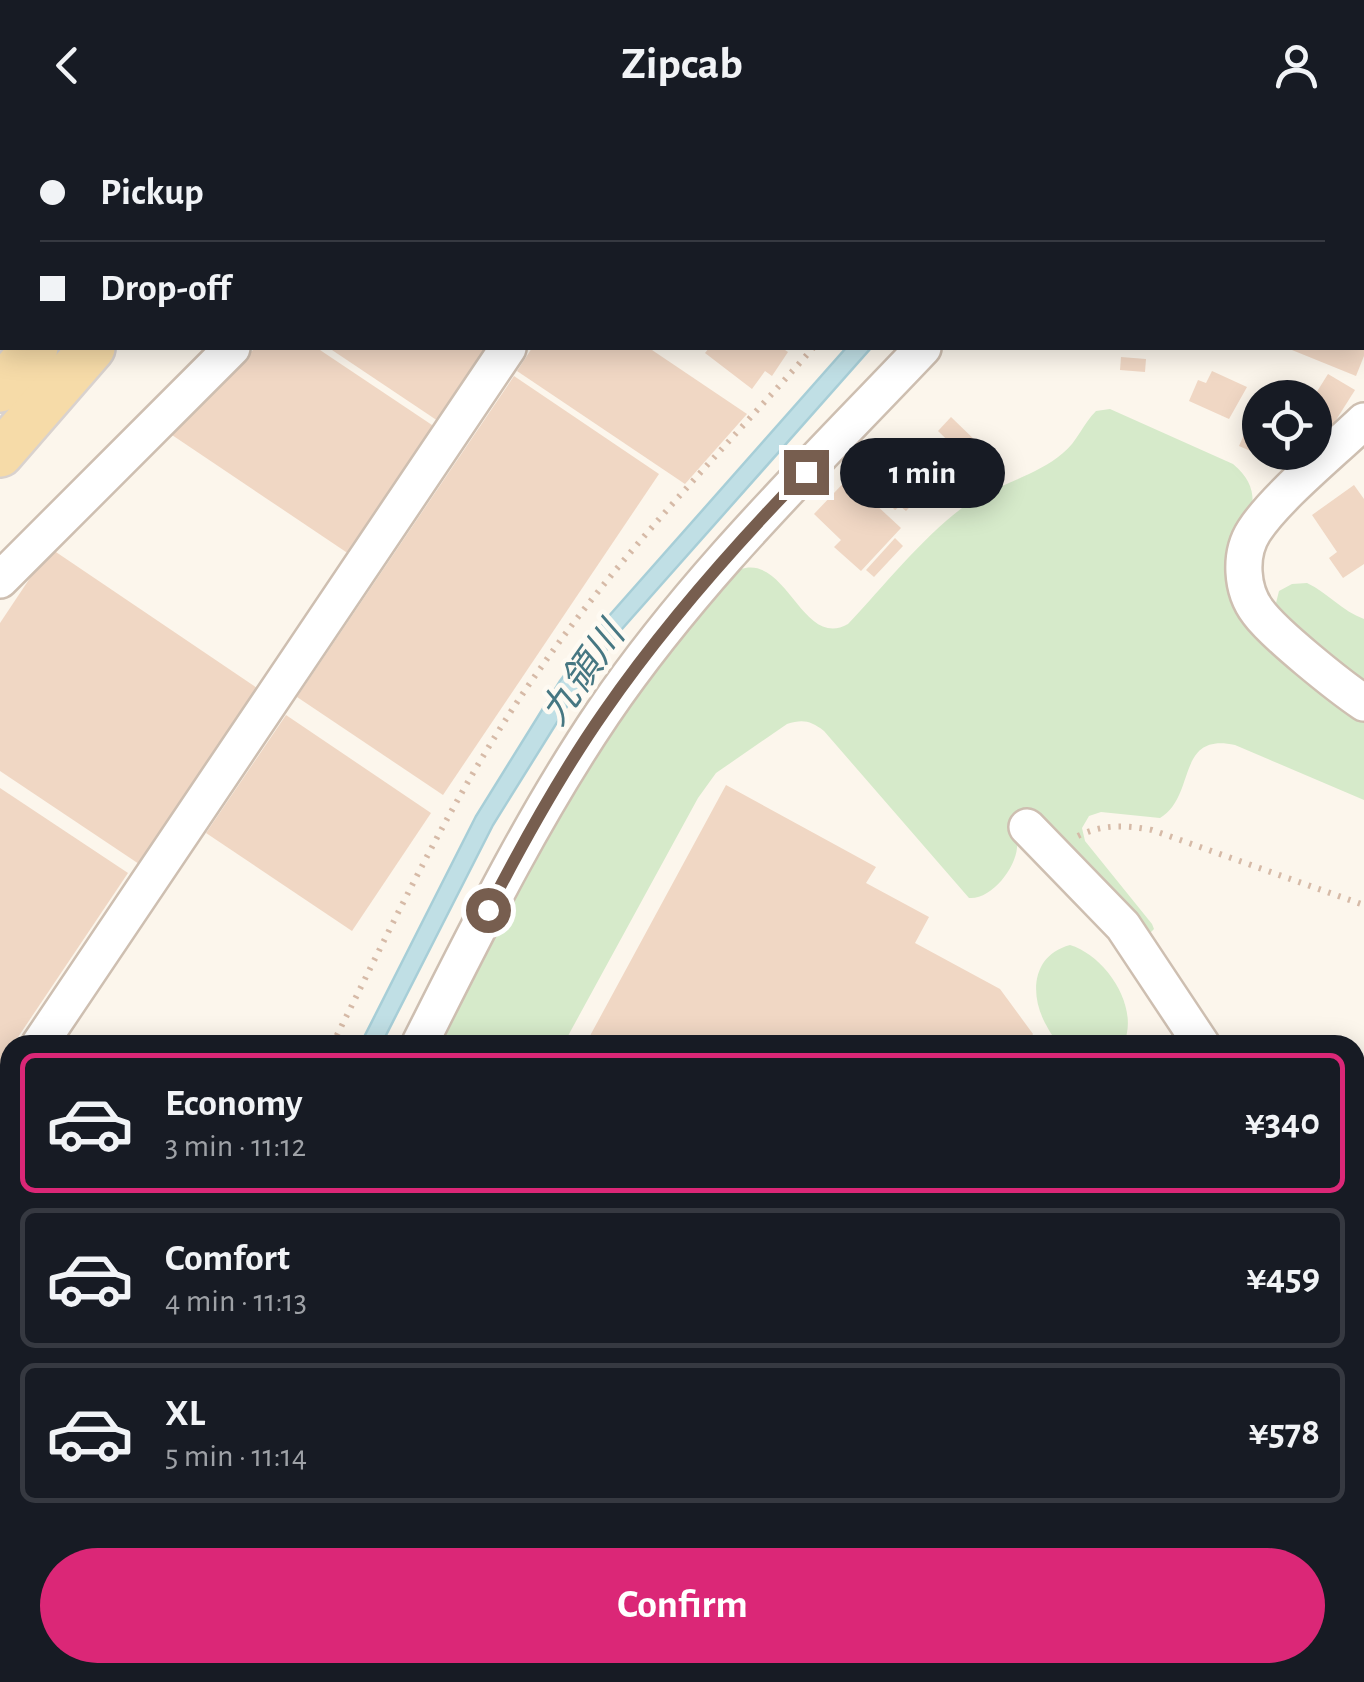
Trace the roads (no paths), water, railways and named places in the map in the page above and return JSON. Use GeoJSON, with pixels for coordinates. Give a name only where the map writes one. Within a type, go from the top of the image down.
{"type":"FeatureCollection","features":[{"type":"Feature","properties":{"kind":"main road"},"geometry":{"type":"LineString","coordinates":[[0,389],[34,350]]}},
{"type":"Feature","properties":{"kind":"main road"},"geometry":{"type":"LineString","coordinates":[[0,454],[90,350]]}},
{"type":"Feature","properties":{"kind":"street"},"geometry":{"type":"LineString","coordinates":[[0,580],[230,350]]}},
{"type":"Feature","properties":{"kind":"street"},"geometry":{"type":"LineString","coordinates":[[47,1035],[507,350]]}},
{"type":"Feature","properties":{"kind":"street"},"geometry":{"type":"LineString","coordinates":[[424,1035],[523,842],[604,711],[697,590],[903,354]]}},
{"type":"Feature","properties":{"kind":"street"},"geometry":{"type":"LineString","coordinates":[[1364,421],[1270,512],[1252,533],[1244,559],[1246,587],[1257,612],[1364,703]]}},
{"type":"Feature","properties":{"kind":"street"},"geometry":{"type":"LineString","coordinates":[[1038,839],[1123,926],[1195,1035]]}},
{"type":"Feature","properties":{"kind":"water","name":"九領川"},"geometry":{"type":"Polygon","coordinates":[[[844,350],[869,350],[622,629],[576,692],[493,825],[386,1035],[365,1035],[476,816],[560,681],[608,617],[844,350]]]}}]}
